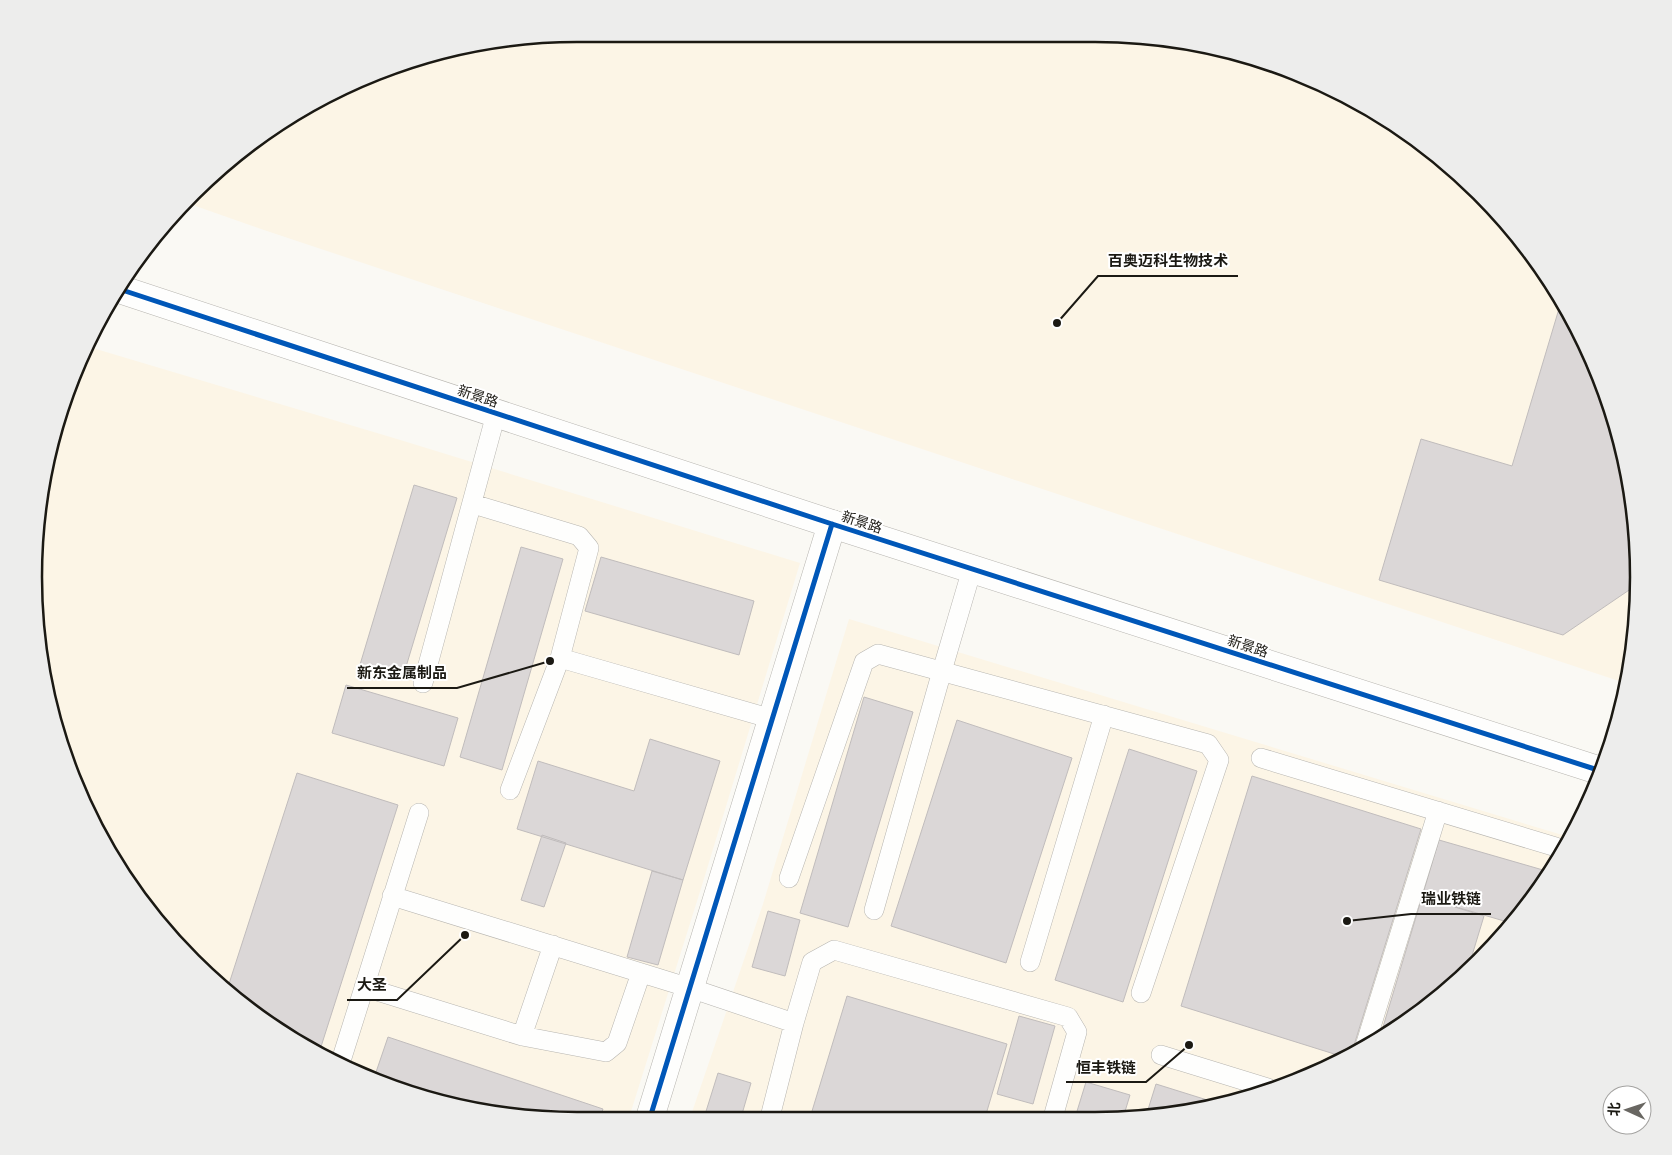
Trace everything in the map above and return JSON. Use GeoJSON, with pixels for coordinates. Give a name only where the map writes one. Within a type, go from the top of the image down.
{"type":"FeatureCollection","features":[{"type":"Feature","properties":{"kind":"street","name":"新景路"},"geometry":{"type":"LineString","coordinates":[[126,291],[832,524],[1594,769]]}},
{"type":"Feature","properties":{"kind":"street"},"geometry":{"type":"LineString","coordinates":[[652,1112],[832,524]]}},
{"type":"Feature","properties":{"kind":"lane"},"geometry":{"type":"LineString","coordinates":[[423,683],[496,414]]}},
{"type":"Feature","properties":{"kind":"lane"},"geometry":{"type":"LineString","coordinates":[[473,504],[579,536],[588,548],[560,658],[510,790]]}},
{"type":"Feature","properties":{"kind":"lane"},"geometry":{"type":"LineString","coordinates":[[874,910],[972,569]]}},
{"type":"Feature","properties":{"kind":"lane"},"geometry":{"type":"LineString","coordinates":[[789,878],[864,662],[878,654],[1208,744],[1219,760],[1141,993]]}},
{"type":"Feature","properties":{"kind":"lane"},"geometry":{"type":"LineString","coordinates":[[560,658],[772,719]]}},
{"type":"Feature","properties":{"kind":"lane"},"geometry":{"type":"LineString","coordinates":[[1030,962],[1104,715]]}},
{"type":"Feature","properties":{"kind":"lane"},"geometry":{"type":"LineString","coordinates":[[1261,758],[1556,848]]}},
{"type":"Feature","properties":{"kind":"lane"},"geometry":{"type":"LineString","coordinates":[[1368,1037],[1438,811]]}},
{"type":"Feature","properties":{"kind":"lane"},"geometry":{"type":"LineString","coordinates":[[342,1057],[419,812]]}},
{"type":"Feature","properties":{"kind":"lane"},"geometry":{"type":"LineString","coordinates":[[392,896],[690,988],[794,1023]]}},
{"type":"Feature","properties":{"kind":"lane"},"geometry":{"type":"LineString","coordinates":[[522,1036],[553,945]]}},
{"type":"Feature","properties":{"kind":"lane"},"geometry":{"type":"LineString","coordinates":[[771,1112],[812,962],[834,950],[1068,1017],[1077,1032],[1055,1112]]}},
{"type":"Feature","properties":{"kind":"lane"},"geometry":{"type":"LineString","coordinates":[[364,987],[522,1036],[606,1052],[617,1043],[640,973]]}},
{"type":"Feature","properties":{"kind":"lane"},"geometry":{"type":"LineString","coordinates":[[1161,1055],[1260,1086]]}},
{"type":"Feature","properties":{"kind":"shaded area"},"geometry":{"type":"Polygon","coordinates":[[[578,42],[1094,42],[1164,47],[1233,61],[1266,71],[1299,83],[1362,114],[1420,153],[1447,175],[1497,225],[1519,252],[1558,310],[1589,373],[1601,406],[1619,473],[1625,508],[1630,578],[1625,647],[1619,681],[193,205],[252,153],[310,114],[341,98],[373,83],[406,71],[473,53],[508,47],[578,42]]]}},
{"type":"Feature","properties":{"kind":"shaded area"},"geometry":{"type":"Polygon","coordinates":[[[94,349],[800,563],[631,1112],[543,1111],[508,1108],[439,1094],[406,1084],[373,1072],[310,1041],[252,1002],[225,980],[175,930],[153,903],[114,845],[83,782],[61,716],[53,682],[47,647],[42,578],[47,508],[61,439],[83,373],[94,349]]]}},
{"type":"Feature","properties":{"kind":"shaded area"},"geometry":{"type":"Polygon","coordinates":[[[849,619],[1563,835],[1539,875],[1497,930],[1447,980],[1392,1022],[1362,1041],[1299,1072],[1233,1094],[1164,1108],[1094,1112],[692,1112],[763,904],[849,619]]]}},
{"type":"Feature","properties":{"kind":"building"},"geometry":{"type":"Polygon","coordinates":[[[1558,311],[1589,373],[1611,439],[1625,508],[1630,578],[1629,590],[1563,635],[1379,580],[1421,439],[1512,466],[1558,311]]]}},
{"type":"Feature","properties":{"kind":"building"},"geometry":{"type":"Polygon","coordinates":[[[414,485],[457,498],[402,680],[359,668],[414,485]]]}},
{"type":"Feature","properties":{"kind":"building"},"geometry":{"type":"Polygon","coordinates":[[[521,547],[563,559],[502,770],[460,757],[521,547]]]}},
{"type":"Feature","properties":{"kind":"building"},"geometry":{"type":"Polygon","coordinates":[[[601,557],[754,601],[739,655],[585,611],[601,557]]]}},
{"type":"Feature","properties":{"kind":"building"},"geometry":{"type":"Polygon","coordinates":[[[346,685],[458,718],[444,766],[332,733],[346,685]]]}},
{"type":"Feature","properties":{"kind":"building"},"geometry":{"type":"Polygon","coordinates":[[[864,697],[913,712],[848,927],[800,913],[864,697]]]}},
{"type":"Feature","properties":{"kind":"building"},"geometry":{"type":"Polygon","coordinates":[[[957,720],[1072,758],[1006,963],[891,926],[957,720]]]}},
{"type":"Feature","properties":{"kind":"building"},"geometry":{"type":"Polygon","coordinates":[[[650,739],[720,761],[683,880],[517,829],[538,761],[634,791],[650,739]]]}},
{"type":"Feature","properties":{"kind":"building"},"geometry":{"type":"Polygon","coordinates":[[[1129,749],[1197,771],[1123,1002],[1055,980],[1129,749]]]}},
{"type":"Feature","properties":{"kind":"building"},"geometry":{"type":"Polygon","coordinates":[[[297,773],[398,805],[321,1047],[280,1022],[229,983],[297,773]]]}},
{"type":"Feature","properties":{"kind":"building"},"geometry":{"type":"Polygon","coordinates":[[[1252,776],[1421,829],[1354,1045],[1336,1055],[1181,1006],[1252,776]]]}},
{"type":"Feature","properties":{"kind":"building"},"geometry":{"type":"Polygon","coordinates":[[[542,835],[566,843],[544,907],[521,900],[542,835]]]}},
{"type":"Feature","properties":{"kind":"building"},"geometry":{"type":"Polygon","coordinates":[[[1439,840],[1542,870],[1504,921],[1422,897],[1439,840]]]}},
{"type":"Feature","properties":{"kind":"building"},"geometry":{"type":"Polygon","coordinates":[[[652,871],[683,880],[658,965],[627,957],[652,871]]]}},
{"type":"Feature","properties":{"kind":"building"},"geometry":{"type":"Polygon","coordinates":[[[1422,897],[1484,916],[1471,957],[1420,1002],[1383,1028],[1422,897]]]}},
{"type":"Feature","properties":{"kind":"building"},"geometry":{"type":"Polygon","coordinates":[[[768,911],[800,920],[785,976],[752,967],[768,911]]]}},
{"type":"Feature","properties":{"kind":"building"},"geometry":{"type":"Polygon","coordinates":[[[847,996],[1007,1044],[987,1112],[812,1112],[847,996]]]}},
{"type":"Feature","properties":{"kind":"building"},"geometry":{"type":"Polygon","coordinates":[[[1019,1016],[1055,1026],[1033,1104],[997,1094],[1019,1016]]]}},
{"type":"Feature","properties":{"kind":"building"},"geometry":{"type":"Polygon","coordinates":[[[388,1037],[603,1109],[602,1112],[578,1112],[508,1108],[439,1094],[376,1073],[388,1037]]]}},
{"type":"Feature","properties":{"kind":"building"},"geometry":{"type":"Polygon","coordinates":[[[718,1073],[751,1083],[743,1112],[706,1112],[718,1073]]]}},
{"type":"Feature","properties":{"kind":"building"},"geometry":{"type":"Polygon","coordinates":[[[1086,1082],[1130,1095],[1125,1111],[1077,1112],[1086,1082]]]}},
{"type":"Feature","properties":{"kind":"building"},"geometry":{"type":"Polygon","coordinates":[[[1156,1084],[1207,1100],[1164,1108],[1148,1109],[1156,1084]]]}},
{"type":"Feature","properties":{"kind":"cycle path"},"geometry":{"type":"LineString","coordinates":[[126,291],[832,524],[1594,769]]}},
{"type":"Feature","properties":{"kind":"cycle path"},"geometry":{"type":"LineString","coordinates":[[652,1112],[832,524]]}},
{"type":"Feature","properties":{"kind":"place","name":"百奥迈科生物技术"},"geometry":{"type":"Point","coordinates":[1057,323]}},
{"type":"Feature","properties":{"kind":"place","name":"新东金属制品"},"geometry":{"type":"Point","coordinates":[550,661]}},
{"type":"Feature","properties":{"kind":"place","name":"瑞业铁链"},"geometry":{"type":"Point","coordinates":[1347,921]}},
{"type":"Feature","properties":{"kind":"place","name":"大圣"},"geometry":{"type":"Point","coordinates":[465,935]}},
{"type":"Feature","properties":{"kind":"place","name":"恒丰铁链"},"geometry":{"type":"Point","coordinates":[1189,1045]}}]}
